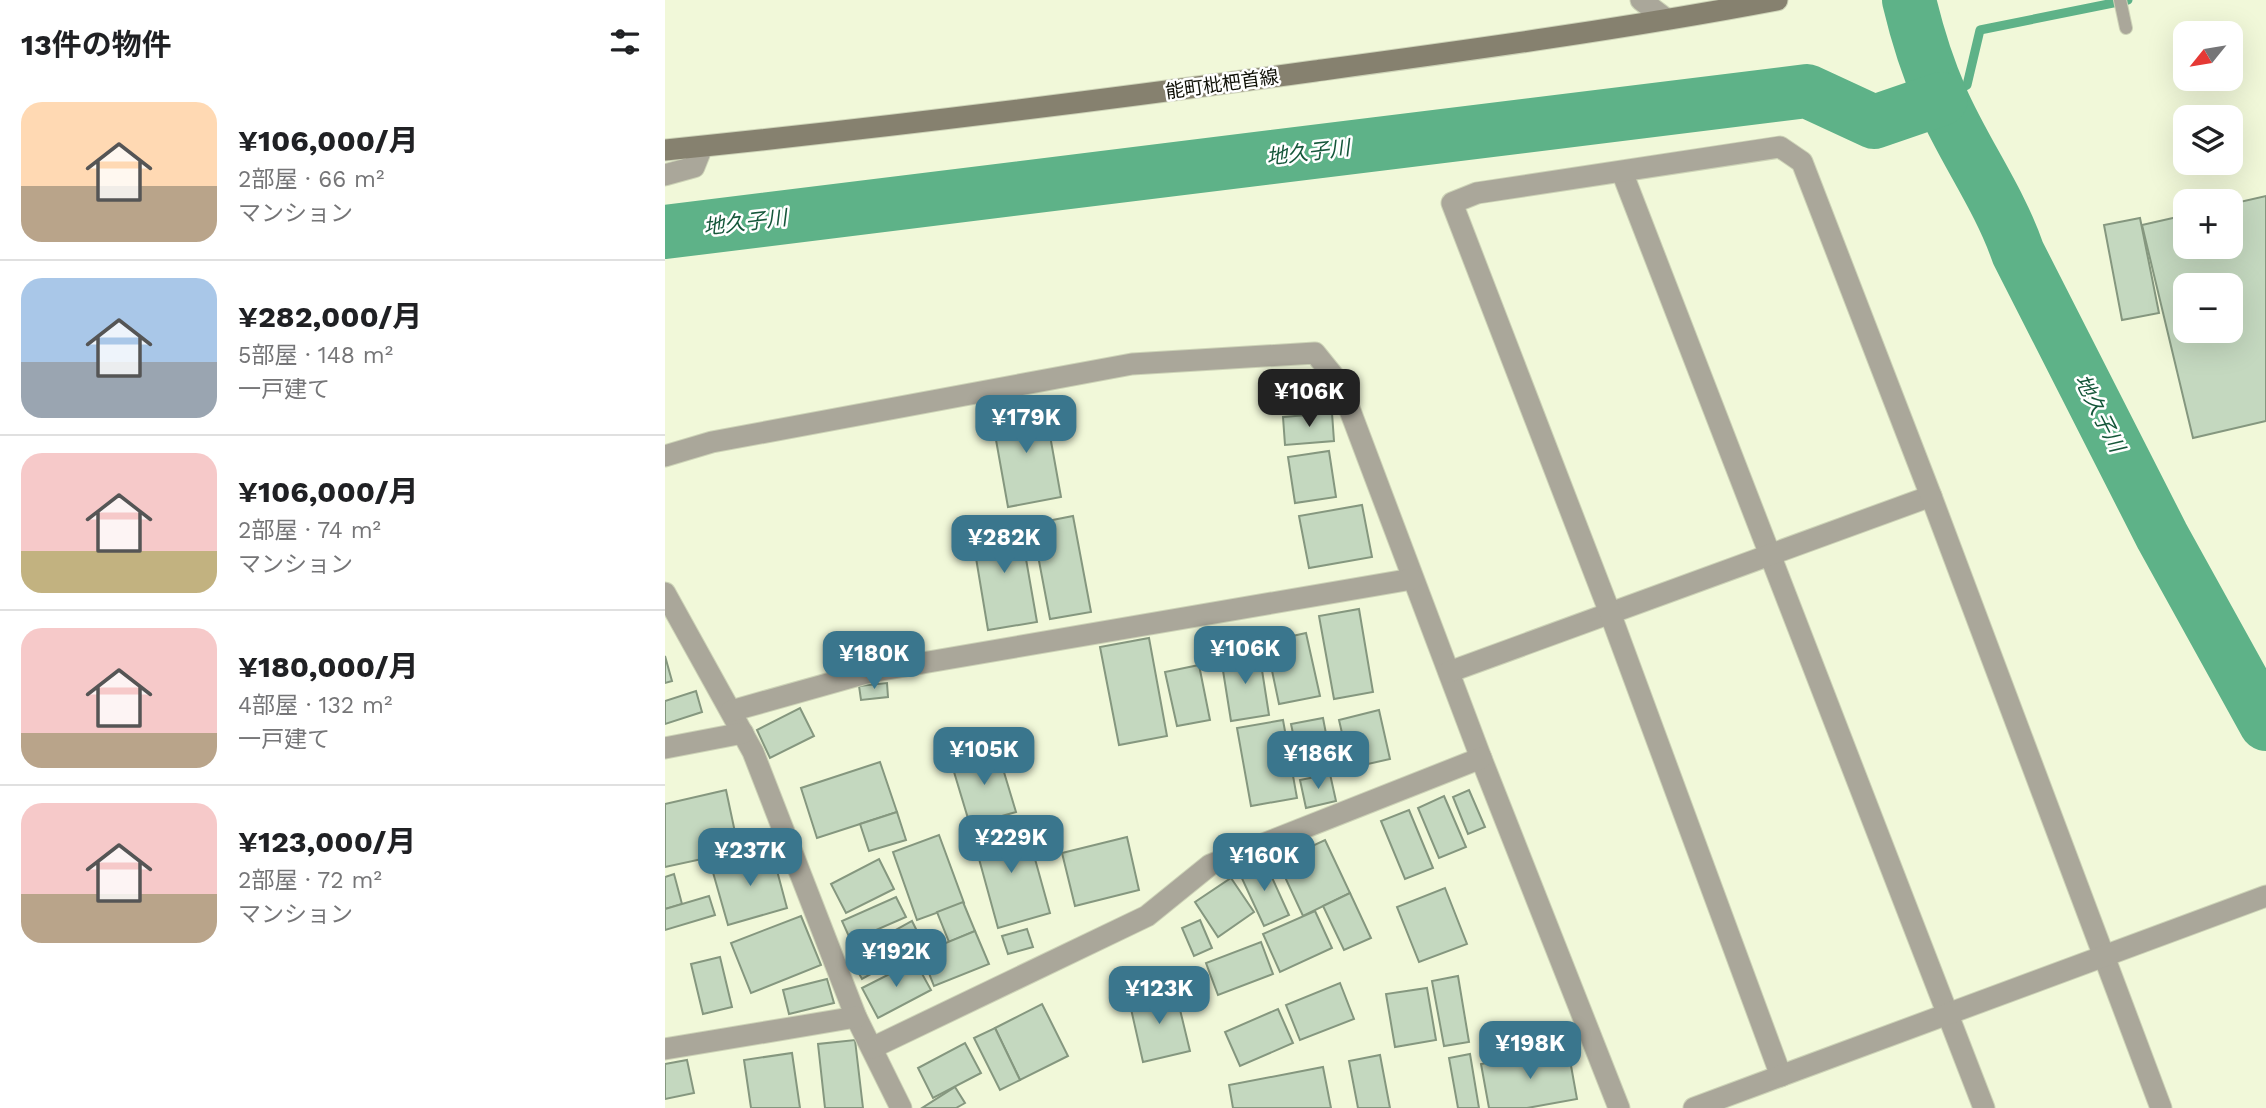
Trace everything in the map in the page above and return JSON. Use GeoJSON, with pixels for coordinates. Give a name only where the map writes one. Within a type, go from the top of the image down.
{"type":"FeatureCollection","features":[{"type":"Feature","properties":{"kind":"main road","name":"能町枇杷首線"},"geometry":{"type":"LineString","coordinates":[[665,150],[872,129],[1201,87],[1462,51],[1777,0]]}},
{"type":"Feature","properties":{"kind":"street"},"geometry":{"type":"LineString","coordinates":[[1641,0],[1666,19]]}},
{"type":"Feature","properties":{"kind":"street"},"geometry":{"type":"LineString","coordinates":[[665,176],[694,167],[702,146]]}},
{"type":"Feature","properties":{"kind":"street"},"geometry":{"type":"LineString","coordinates":[[1781,1076],[1610,613],[1452,203],[1477,193],[1780,147],[1802,162],[1931,496],[2161,1108]]}},
{"type":"Feature","properties":{"kind":"street"},"geometry":{"type":"LineString","coordinates":[[1622,172],[1984,1108]]}},
{"type":"Feature","properties":{"kind":"street"},"geometry":{"type":"LineString","coordinates":[[665,456],[712,442],[1132,364],[1315,353],[1340,384],[1412,579],[1619,1108]]}},
{"type":"Feature","properties":{"kind":"street"},"geometry":{"type":"LineString","coordinates":[[1449,672],[1931,496]]}},
{"type":"Feature","properties":{"kind":"street"},"geometry":{"type":"LineString","coordinates":[[731,711],[870,672],[1412,579]]}},
{"type":"Feature","properties":{"kind":"street"},"geometry":{"type":"LineString","coordinates":[[665,593],[753,752],[856,1017],[901,1108]]}},
{"type":"Feature","properties":{"kind":"street"},"geometry":{"type":"LineString","coordinates":[[665,748],[743,733]]}},
{"type":"Feature","properties":{"kind":"street"},"geometry":{"type":"LineString","coordinates":[[872,1048],[1147,916],[1210,865],[1481,758]]}},
{"type":"Feature","properties":{"kind":"street"},"geometry":{"type":"LineString","coordinates":[[1694,1108],[2266,896]]}},
{"type":"Feature","properties":{"kind":"street"},"geometry":{"type":"LineString","coordinates":[[665,1049],[856,1017]]}},
{"type":"Feature","properties":{"kind":"lane"},"geometry":{"type":"LineString","coordinates":[[2121,2],[2126,28]]}},
{"type":"Feature","properties":{"kind":"building"},"geometry":{"type":"Polygon","coordinates":[[[2266,196],[2266,421],[2193,438],[2142,225],[2173,218],[2173,259],[2243,259],[2243,201],[2266,196]]]}},
{"type":"Feature","properties":{"kind":"building"},"geometry":{"type":"Polygon","coordinates":[[[2140,218],[2159,313],[2122,320],[2104,225],[2140,218]]]}},
{"type":"Feature","properties":{"kind":"building"},"geometry":{"type":"Polygon","coordinates":[[[1044,402],[1061,497],[1008,507],[991,412],[1044,402]]]}},
{"type":"Feature","properties":{"kind":"building"},"geometry":{"type":"Polygon","coordinates":[[[1332,413],[1334,441],[1285,445],[1283,417],[1332,413]]]}},
{"type":"Feature","properties":{"kind":"building"},"geometry":{"type":"Polygon","coordinates":[[[1329,451],[1336,497],[1295,503],[1288,457],[1329,451]]]}},
{"type":"Feature","properties":{"kind":"building"},"geometry":{"type":"Polygon","coordinates":[[[1362,505],[1372,557],[1309,568],[1299,516],[1362,505]]]}},
{"type":"Feature","properties":{"kind":"building"},"geometry":{"type":"Polygon","coordinates":[[[1073,516],[1091,612],[1050,619],[1032,524],[1073,516]]]}},
{"type":"Feature","properties":{"kind":"building"},"geometry":{"type":"Polygon","coordinates":[[[1019,519],[1037,622],[988,630],[971,528],[1019,519]]]}},
{"type":"Feature","properties":{"kind":"building"},"geometry":{"type":"Polygon","coordinates":[[[1359,609],[1373,692],[1334,699],[1319,616],[1359,609]]]}},
{"type":"Feature","properties":{"kind":"building"},"geometry":{"type":"Polygon","coordinates":[[[1306,633],[1320,696],[1279,704],[1266,642],[1306,633]]]}},
{"type":"Feature","properties":{"kind":"building"},"geometry":{"type":"Polygon","coordinates":[[[1149,638],[1167,736],[1119,745],[1100,647],[1149,638]]]}},
{"type":"Feature","properties":{"kind":"building"},"geometry":{"type":"Polygon","coordinates":[[[1259,651],[1269,715],[1231,721],[1221,658],[1259,651]]]}},
{"type":"Feature","properties":{"kind":"building"},"geometry":{"type":"Polygon","coordinates":[[[665,656],[672,681],[665,683],[665,656]]]}},
{"type":"Feature","properties":{"kind":"building"},"geometry":{"type":"Polygon","coordinates":[[[1199,665],[1210,720],[1177,726],[1165,672],[1199,665]]]}},
{"type":"Feature","properties":{"kind":"building"},"geometry":{"type":"Polygon","coordinates":[[[887,683],[888,697],[861,700],[859,686],[887,683]]]}},
{"type":"Feature","properties":{"kind":"building"},"geometry":{"type":"Polygon","coordinates":[[[696,691],[702,712],[665,724],[665,701],[696,691]]]}},
{"type":"Feature","properties":{"kind":"building"},"geometry":{"type":"Polygon","coordinates":[[[800,708],[814,736],[770,758],[757,730],[800,708]]]}},
{"type":"Feature","properties":{"kind":"building"},"geometry":{"type":"Polygon","coordinates":[[[1379,710],[1390,759],[1350,768],[1339,720],[1379,710]]]}},
{"type":"Feature","properties":{"kind":"building"},"geometry":{"type":"Polygon","coordinates":[[[1323,718],[1332,765],[1301,771],[1291,724],[1323,718]]]}},
{"type":"Feature","properties":{"kind":"building"},"geometry":{"type":"Polygon","coordinates":[[[1283,720],[1297,798],[1251,806],[1237,728],[1283,720]]]}},
{"type":"Feature","properties":{"kind":"building"},"geometry":{"type":"Polygon","coordinates":[[[997,749],[1016,812],[970,825],[951,762],[997,749]]]}},
{"type":"Feature","properties":{"kind":"building"},"geometry":{"type":"Polygon","coordinates":[[[880,762],[897,812],[817,838],[801,788],[880,762]]]}},
{"type":"Feature","properties":{"kind":"building"},"geometry":{"type":"Polygon","coordinates":[[[1330,774],[1336,801],[1306,808],[1300,780],[1330,774]]]}},
{"type":"Feature","properties":{"kind":"building"},"geometry":{"type":"Polygon","coordinates":[[[726,790],[739,851],[665,867],[665,804],[726,790]]]}},
{"type":"Feature","properties":{"kind":"building"},"geometry":{"type":"Polygon","coordinates":[[[1469,790],[1485,827],[1468,834],[1453,797],[1469,790]]]}},
{"type":"Feature","properties":{"kind":"building"},"geometry":{"type":"Polygon","coordinates":[[[1444,796],[1466,847],[1439,858],[1418,808],[1444,796]]]}},
{"type":"Feature","properties":{"kind":"building"},"geometry":{"type":"Polygon","coordinates":[[[1409,810],[1433,868],[1405,879],[1381,821],[1409,810]]]}},
{"type":"Feature","properties":{"kind":"building"},"geometry":{"type":"Polygon","coordinates":[[[897,812],[906,840],[869,851],[860,824],[897,812]]]}},
{"type":"Feature","properties":{"kind":"building"},"geometry":{"type":"Polygon","coordinates":[[[1025,823],[1050,913],[998,928],[973,837],[1025,823]]]}},
{"type":"Feature","properties":{"kind":"building"},"geometry":{"type":"Polygon","coordinates":[[[939,835],[964,903],[917,920],[893,852],[939,835]]]}},
{"type":"Feature","properties":{"kind":"building"},"geometry":{"type":"Polygon","coordinates":[[[1127,837],[1139,890],[1075,906],[1062,853],[1127,837]]]}},
{"type":"Feature","properties":{"kind":"building"},"geometry":{"type":"Polygon","coordinates":[[[1325,840],[1350,893],[1303,916],[1278,862],[1325,840]]]}},
{"type":"Feature","properties":{"kind":"building"},"geometry":{"type":"Polygon","coordinates":[[[772,852],[787,908],[728,925],[712,869],[772,852]]]}},
{"type":"Feature","properties":{"kind":"building"},"geometry":{"type":"Polygon","coordinates":[[[879,859],[894,889],[846,913],[831,884],[879,859]]]}},
{"type":"Feature","properties":{"kind":"building"},"geometry":{"type":"Polygon","coordinates":[[[1264,860],[1289,915],[1264,926],[1239,872],[1264,860]]]}},
{"type":"Feature","properties":{"kind":"building"},"geometry":{"type":"Polygon","coordinates":[[[674,874],[682,904],[665,909],[665,877],[674,874]]]}},
{"type":"Feature","properties":{"kind":"building"},"geometry":{"type":"Polygon","coordinates":[[[1231,878],[1254,912],[1218,937],[1195,902],[1231,878]]]}},
{"type":"Feature","properties":{"kind":"building"},"geometry":{"type":"Polygon","coordinates":[[[1445,888],[1467,944],[1419,962],[1397,907],[1445,888]]]}},
{"type":"Feature","properties":{"kind":"building"},"geometry":{"type":"Polygon","coordinates":[[[1350,893],[1371,938],[1344,950],[1323,906],[1350,893]]]}},
{"type":"Feature","properties":{"kind":"building"},"geometry":{"type":"Polygon","coordinates":[[[709,896],[715,915],[665,930],[665,909],[709,896]]]}},
{"type":"Feature","properties":{"kind":"building"},"geometry":{"type":"Polygon","coordinates":[[[896,897],[906,917],[851,941],[842,921],[896,897]]]}},
{"type":"Feature","properties":{"kind":"building"},"geometry":{"type":"Polygon","coordinates":[[[963,902],[975,931],[949,942],[937,912],[963,902]]]}},
{"type":"Feature","properties":{"kind":"building"},"geometry":{"type":"Polygon","coordinates":[[[1315,911],[1332,948],[1280,972],[1263,934],[1315,911]]]}},
{"type":"Feature","properties":{"kind":"building"},"geometry":{"type":"Polygon","coordinates":[[[801,916],[821,965],[751,993],[731,943],[801,916]]]}},
{"type":"Feature","properties":{"kind":"building"},"geometry":{"type":"Polygon","coordinates":[[[1200,920],[1212,948],[1194,956],[1182,928],[1200,920]]]}},
{"type":"Feature","properties":{"kind":"building"},"geometry":{"type":"Polygon","coordinates":[[[912,921],[924,945],[862,979],[849,956],[912,921]]]}},
{"type":"Feature","properties":{"kind":"building"},"geometry":{"type":"Polygon","coordinates":[[[1027,929],[1033,947],[1008,954],[1002,936],[1027,929]]]}},
{"type":"Feature","properties":{"kind":"building"},"geometry":{"type":"Polygon","coordinates":[[[975,931],[989,964],[934,986],[921,953],[975,931]]]}},
{"type":"Feature","properties":{"kind":"building"},"geometry":{"type":"Polygon","coordinates":[[[1261,942],[1273,974],[1218,995],[1206,963],[1261,942]]]}},
{"type":"Feature","properties":{"kind":"building"},"geometry":{"type":"Polygon","coordinates":[[[720,957],[732,1007],[703,1014],[691,964],[720,957]]]}},
{"type":"Feature","properties":{"kind":"building"},"geometry":{"type":"Polygon","coordinates":[[[915,961],[931,990],[878,1018],[862,988],[915,961]]]}},
{"type":"Feature","properties":{"kind":"building"},"geometry":{"type":"Polygon","coordinates":[[[1458,976],[1469,1042],[1444,1046],[1432,981],[1458,976]]]}},
{"type":"Feature","properties":{"kind":"building"},"geometry":{"type":"Polygon","coordinates":[[[827,979],[834,1003],[789,1014],[783,990],[827,979]]]}},
{"type":"Feature","properties":{"kind":"building"},"geometry":{"type":"Polygon","coordinates":[[[1340,983],[1354,1019],[1300,1040],[1286,1005],[1340,983]]]}},
{"type":"Feature","properties":{"kind":"building"},"geometry":{"type":"Polygon","coordinates":[[[1427,988],[1436,1040],[1395,1047],[1386,994],[1427,988]]]}},
{"type":"Feature","properties":{"kind":"building"},"geometry":{"type":"Polygon","coordinates":[[[1175,989],[1190,1051],[1143,1062],[1129,1000],[1175,989]]]}},
{"type":"Feature","properties":{"kind":"building"},"geometry":{"type":"Polygon","coordinates":[[[1042,1004],[1068,1056],[1020,1080],[995,1028],[1042,1004]]]}},
{"type":"Feature","properties":{"kind":"building"},"geometry":{"type":"Polygon","coordinates":[[[1278,1009],[1293,1043],[1240,1066],[1225,1032],[1278,1009]]]}},
{"type":"Feature","properties":{"kind":"building"},"geometry":{"type":"Polygon","coordinates":[[[995,1028],[1020,1080],[1000,1090],[974,1038],[995,1028]]]}},
{"type":"Feature","properties":{"kind":"building"},"geometry":{"type":"Polygon","coordinates":[[[855,1040],[863,1108],[825,1108],[818,1044],[855,1040]]]}},
{"type":"Feature","properties":{"kind":"building"},"geometry":{"type":"Polygon","coordinates":[[[965,1043],[981,1073],[933,1098],[918,1068],[965,1043]]]}},
{"type":"Feature","properties":{"kind":"building"},"geometry":{"type":"Polygon","coordinates":[[[1568,1049],[1577,1099],[1527,1108],[1489,1108],[1481,1064],[1568,1049]]]}},
{"type":"Feature","properties":{"kind":"building"},"geometry":{"type":"Polygon","coordinates":[[[792,1053],[800,1108],[751,1108],[744,1060],[792,1053]]]}},
{"type":"Feature","properties":{"kind":"building"},"geometry":{"type":"Polygon","coordinates":[[[1470,1054],[1479,1108],[1458,1108],[1449,1058],[1470,1054]]]}},
{"type":"Feature","properties":{"kind":"building"},"geometry":{"type":"Polygon","coordinates":[[[1380,1055],[1390,1108],[1358,1108],[1349,1061],[1380,1055]]]}},
{"type":"Feature","properties":{"kind":"building"},"geometry":{"type":"Polygon","coordinates":[[[687,1060],[694,1093],[665,1099],[665,1064],[687,1060]]]}},
{"type":"Feature","properties":{"kind":"building"},"geometry":{"type":"Polygon","coordinates":[[[1323,1067],[1331,1108],[1233,1108],[1229,1085],[1323,1067]]]}},
{"type":"Feature","properties":{"kind":"building"},"geometry":{"type":"Polygon","coordinates":[[[955,1087],[965,1103],[956,1108],[922,1108],[955,1087]]]}},
{"type":"Feature","properties":{"kind":"waterway","name":"地久子川"},"geometry":{"type":"LineString","coordinates":[[1909,0],[1927,62],[1950,118],[2001,213],[2018,253],[2162,536],[2266,724]]}},
{"type":"Feature","properties":{"kind":"waterway"},"geometry":{"type":"LineString","coordinates":[[1941,99],[1967,85],[1980,30],[2128,0]]}},
{"type":"Feature","properties":{"kind":"waterway","name":"地久子川"},"geometry":{"type":"LineString","coordinates":[[665,232],[1807,91],[1874,122],[1941,99]]}}]}
